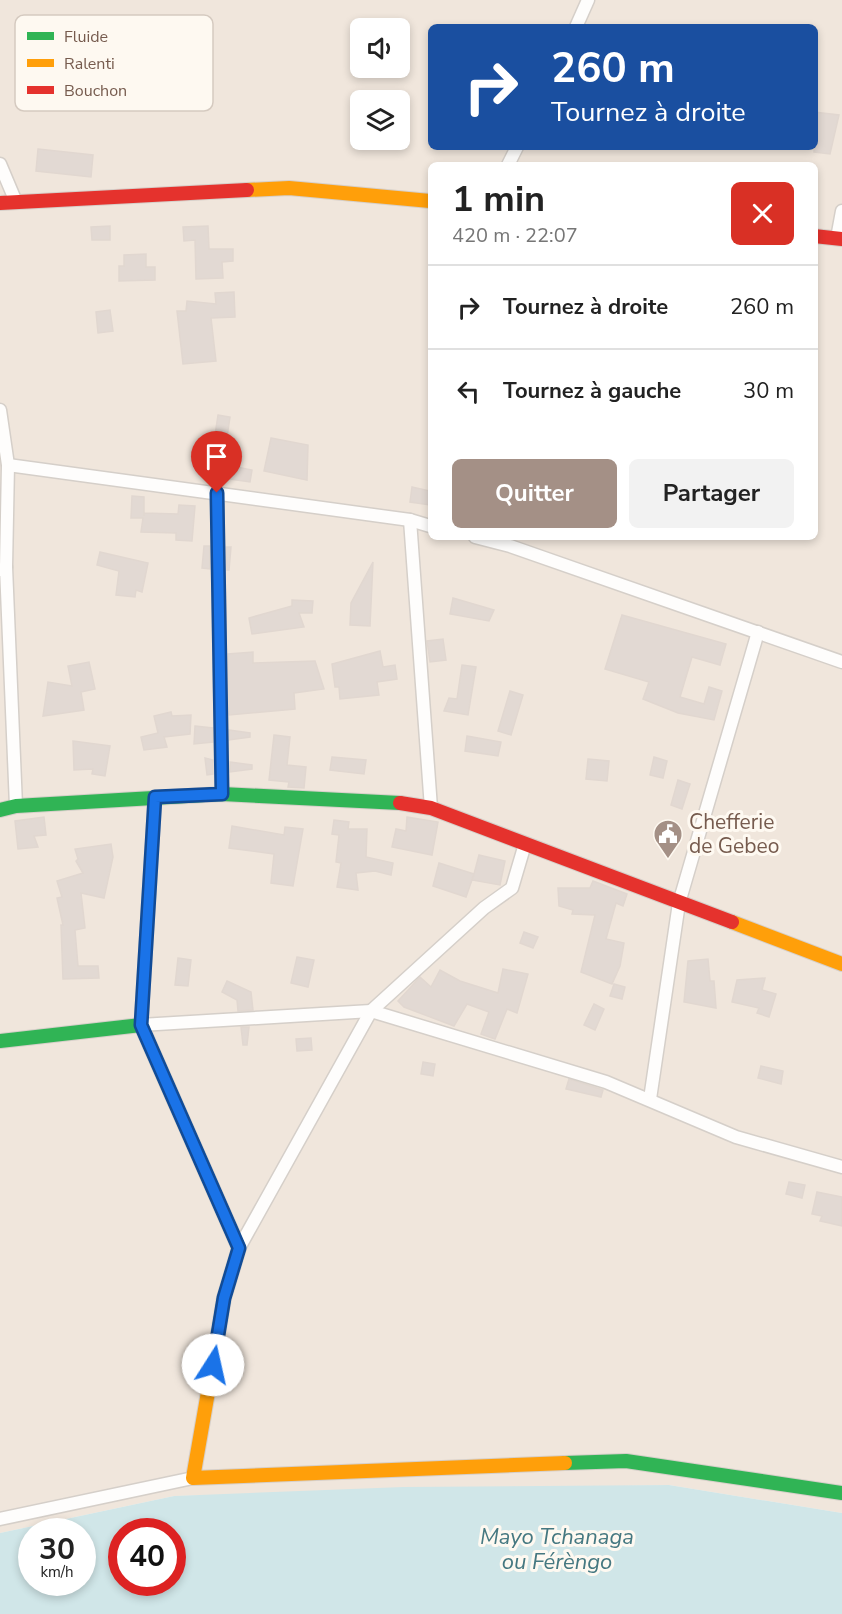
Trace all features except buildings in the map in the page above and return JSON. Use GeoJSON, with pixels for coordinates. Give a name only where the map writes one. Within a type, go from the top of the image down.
{"type":"FeatureCollection","features":[{"type":"Feature","properties":{"kind":"street"},"geometry":{"type":"LineString","coordinates":[[577,24],[588,0]]}},
{"type":"Feature","properties":{"kind":"street"},"geometry":{"type":"LineString","coordinates":[[0,164],[16,202]]}},
{"type":"Feature","properties":{"kind":"street"},"geometry":{"type":"LineString","coordinates":[[0,203],[290,188],[428,201]]}},
{"type":"Feature","properties":{"kind":"street"},"geometry":{"type":"LineString","coordinates":[[818,236],[840,238],[842,211]]}},
{"type":"Feature","properties":{"kind":"street"},"geometry":{"type":"LineString","coordinates":[[0,410],[8,465],[3,569],[16,806]]}},
{"type":"Feature","properties":{"kind":"street"},"geometry":{"type":"LineString","coordinates":[[8,465],[410,520],[428,525]]}},
{"type":"Feature","properties":{"kind":"street"},"geometry":{"type":"LineString","coordinates":[[217,493],[222,794]]}},
{"type":"Feature","properties":{"kind":"street"},"geometry":{"type":"LineString","coordinates":[[410,520],[431,808]]}},
{"type":"Feature","properties":{"kind":"street"},"geometry":{"type":"LineString","coordinates":[[487,540],[842,662]]}},
{"type":"Feature","properties":{"kind":"street"},"geometry":{"type":"LineString","coordinates":[[650,1099],[679,903],[758,632]]}},
{"type":"Feature","properties":{"kind":"street"},"geometry":{"type":"LineString","coordinates":[[0,810],[16,806],[222,794],[410,804],[431,808],[842,964]]}},
{"type":"Feature","properties":{"kind":"street"},"geometry":{"type":"LineString","coordinates":[[155,797],[141,1025],[239,1248]]}},
{"type":"Feature","properties":{"kind":"street"},"geometry":{"type":"LineString","coordinates":[[193,1478],[224,1298],[239,1248],[371,1011],[484,908],[512,888],[525,844]]}},
{"type":"Feature","properties":{"kind":"street"},"geometry":{"type":"LineString","coordinates":[[0,1041],[141,1025],[371,1011],[606,1082],[736,1137],[842,1167]]}},
{"type":"Feature","properties":{"kind":"street"},"geometry":{"type":"LineString","coordinates":[[0,1519],[193,1478],[626,1461],[842,1493]]}},
{"type":"Feature","properties":{"kind":"shaded area"},"geometry":{"type":"Polygon","coordinates":[[[0,0],[842,0],[842,1513],[669,1485],[174,1496],[71,1518],[18,1518],[18,1529],[0,1533],[0,0]]]}},
{"type":"Feature","properties":{"kind":"water","name":"Mayo Tchanaga ou Férèngo"},"geometry":{"type":"Polygon","coordinates":[[[669,1485],[842,1513],[842,1614],[0,1614],[0,1533],[18,1529],[18,1596],[96,1596],[96,1518],[71,1518],[174,1496],[403,1487],[669,1485]]]}},
{"type":"Feature","properties":{"kind":"traffic: fast"},"geometry":{"type":"LineString","coordinates":[[0,810],[16,806],[222,794],[400,803]]}},
{"type":"Feature","properties":{"kind":"traffic: fast"},"geometry":{"type":"LineString","coordinates":[[0,1041],[141,1025],[239,1248],[224,1298],[215,1352]]}},
{"type":"Feature","properties":{"kind":"traffic: fast"},"geometry":{"type":"LineString","coordinates":[[565,1463],[626,1461],[842,1493]]}},
{"type":"Feature","properties":{"kind":"traffic: slow"},"geometry":{"type":"LineString","coordinates":[[247,190],[289,188],[428,201]]}},
{"type":"Feature","properties":{"kind":"traffic: slow"},"geometry":{"type":"LineString","coordinates":[[732,922],[842,964]]}},
{"type":"Feature","properties":{"kind":"traffic: slow"},"geometry":{"type":"LineString","coordinates":[[215,1352],[193,1478],[565,1463]]}},
{"type":"Feature","properties":{"kind":"traffic: jam"},"geometry":{"type":"LineString","coordinates":[[0,203],[247,190]]}},
{"type":"Feature","properties":{"kind":"traffic: jam"},"geometry":{"type":"LineString","coordinates":[[818,236],[842,239]]}},
{"type":"Feature","properties":{"kind":"traffic: jam"},"geometry":{"type":"LineString","coordinates":[[400,803],[431,808],[732,922]]}},
{"type":"Feature","properties":{"kind":"place","name":"Chefferie de Gebeo"},"geometry":{"type":"Point","coordinates":[668,860]}},
{"type":"Feature","properties":{"kind":"route"},"geometry":{"type":"LineString","coordinates":[[213,1365],[224,1298],[239,1248],[141,1025],[155,797],[222,794],[217,493]]}}]}
